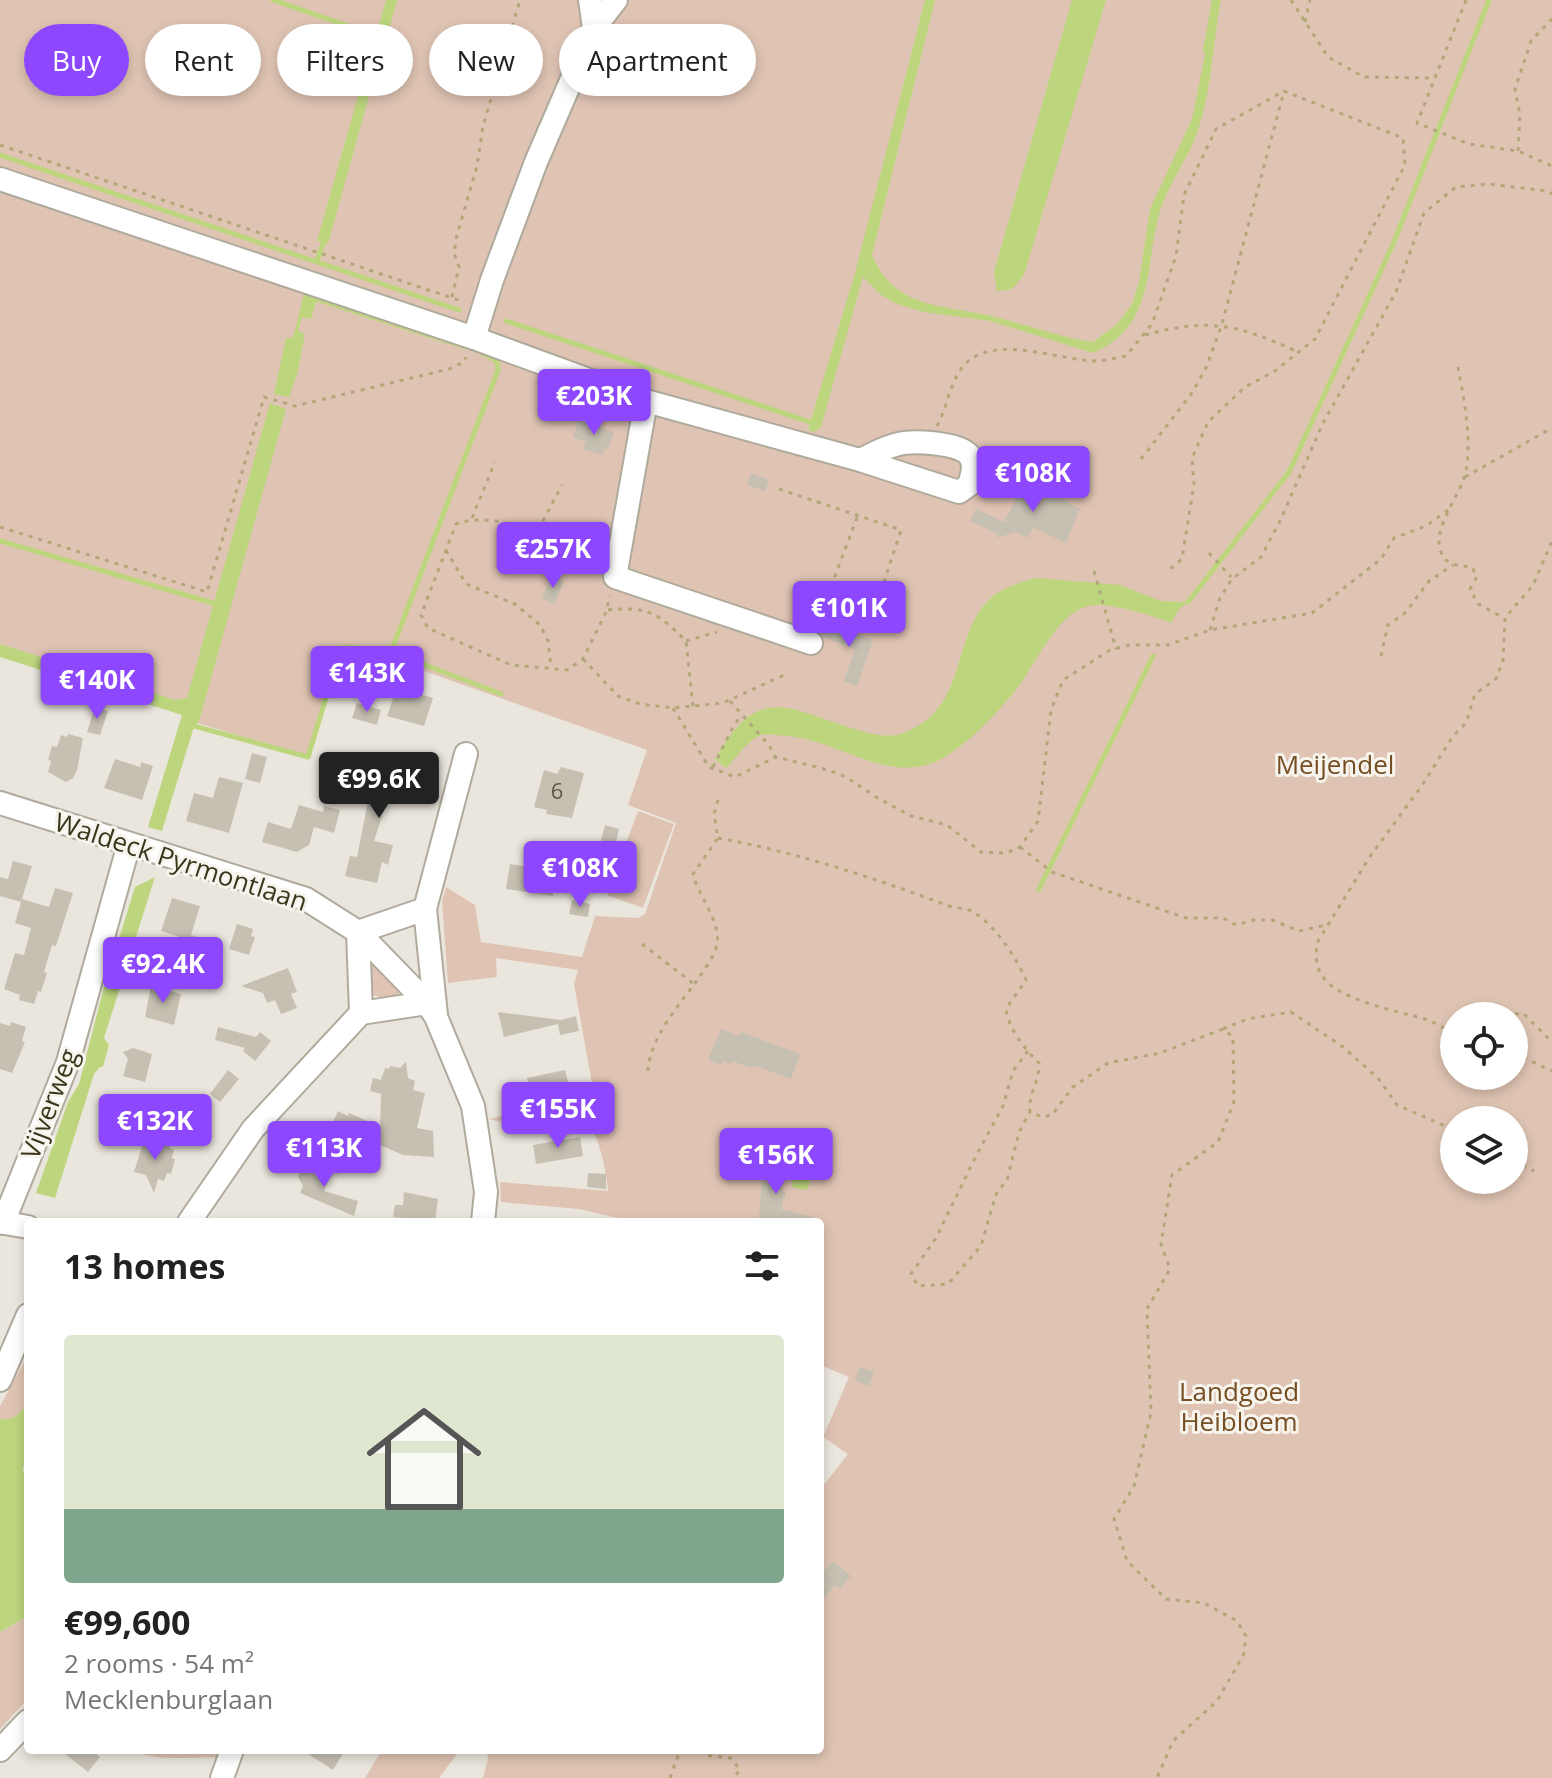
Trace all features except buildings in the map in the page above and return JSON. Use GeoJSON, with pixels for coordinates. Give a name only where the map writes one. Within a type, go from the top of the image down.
{"type":"FeatureCollection","features":[{"type":"Feature","properties":{"kind":"street"},"geometry":{"type":"LineString","coordinates":[[590,0],[593,24]]}},
{"type":"Feature","properties":{"kind":"street"},"geometry":{"type":"LineString","coordinates":[[597,24],[616,0]]}},
{"type":"Feature","properties":{"kind":"street"},"geometry":{"type":"LineString","coordinates":[[474,338],[536,162],[565,96]]}},
{"type":"Feature","properties":{"kind":"street"},"geometry":{"type":"LineString","coordinates":[[0,179],[474,338],[646,401],[860,460],[959,492],[969,485],[974,468],[970,456],[959,448],[924,443],[898,443],[860,460]]}},
{"type":"Feature","properties":{"kind":"street"},"geometry":{"type":"LineString","coordinates":[[646,401],[616,573],[811,643]]}},
{"type":"Feature","properties":{"kind":"street"},"geometry":{"type":"LineString","coordinates":[[466,754],[425,909],[431,1010],[473,1106],[486,1192],[483,1218]]}},
{"type":"Feature","properties":{"kind":"street","name":"Waldeck Pyrmontlaan"},"geometry":{"type":"LineString","coordinates":[[0,803],[306,899],[358,932],[431,1010]]}},
{"type":"Feature","properties":{"kind":"street","name":"Vijverweg"},"geometry":{"type":"LineString","coordinates":[[1,1222],[68,1062],[129,844]]}},
{"type":"Feature","properties":{"kind":"street"},"geometry":{"type":"LineString","coordinates":[[361,1013],[358,932],[425,909]]}},
{"type":"Feature","properties":{"kind":"street"},"geometry":{"type":"LineString","coordinates":[[192,1218],[253,1129],[361,1013],[431,1010]]}},
{"type":"Feature","properties":{"kind":"street"},"geometry":{"type":"LineString","coordinates":[[1,1222],[24,1226]]}},
{"type":"Feature","properties":{"kind":"street"},"geometry":{"type":"LineString","coordinates":[[0,1380],[24,1324]]}},
{"type":"Feature","properties":{"kind":"street"},"geometry":{"type":"LineString","coordinates":[[0,1750],[24,1725]]}},
{"type":"Feature","properties":{"kind":"street"},"geometry":{"type":"LineString","coordinates":[[222,1778],[231,1754]]}},
{"type":"Feature","properties":{"kind":"path"},"geometry":{"type":"LineString","coordinates":[[0,145],[452,297],[459,267],[454,253],[457,235],[477,166],[483,126],[520,0]]}},
{"type":"Feature","properties":{"kind":"path"},"geometry":{"type":"LineString","coordinates":[[1291,0],[1328,57],[1364,77],[1436,78]]}},
{"type":"Feature","properties":{"kind":"path"},"geometry":{"type":"LineString","coordinates":[[1305,22],[1310,0]]}},
{"type":"Feature","properties":{"kind":"path"},"geometry":{"type":"LineString","coordinates":[[1466,0],[1417,123],[1469,144],[1518,151],[1552,166]]}},
{"type":"Feature","properties":{"kind":"path"},"geometry":{"type":"LineString","coordinates":[[1518,151],[1520,115],[1515,89],[1531,41],[1552,19]]}},
{"type":"Feature","properties":{"kind":"path"},"geometry":{"type":"LineString","coordinates":[[1141,459],[1192,393],[1206,368],[1222,324],[1284,91]]}},
{"type":"Feature","properties":{"kind":"path"},"geometry":{"type":"LineString","coordinates":[[924,443],[945,413],[953,382],[970,359],[996,349],[1095,361],[1126,356],[1152,324],[1176,256],[1184,195],[1216,129],[1284,91]]}},
{"type":"Feature","properties":{"kind":"path"},"geometry":{"type":"LineString","coordinates":[[1170,569],[1182,559],[1194,484],[1192,458],[1208,422],[1245,387],[1275,371],[1315,339],[1405,165],[1403,138],[1284,91]]}},
{"type":"Feature","properties":{"kind":"path"},"geometry":{"type":"LineString","coordinates":[[1210,630],[1220,598],[1232,579],[1261,557],[1268,545],[1323,423],[1396,292],[1424,213],[1456,187],[1488,184],[1552,194]]}},
{"type":"Feature","properties":{"kind":"path"},"geometry":{"type":"LineString","coordinates":[[1145,335],[1190,326],[1222,324],[1262,336],[1298,352]]}},
{"type":"Feature","properties":{"kind":"path"},"geometry":{"type":"LineString","coordinates":[[0,527],[207,592],[264,397],[295,406],[449,369],[464,362],[474,338]]}},
{"type":"Feature","properties":{"kind":"path"},"geometry":{"type":"LineString","coordinates":[[1458,367],[1466,436],[1463,478],[1440,531],[1439,543],[1441,553],[1453,565],[1472,567],[1477,577],[1470,589],[1478,604],[1505,618]]}},
{"type":"Feature","properties":{"kind":"path"},"geometry":{"type":"LineString","coordinates":[[1463,478],[1552,428]]}},
{"type":"Feature","properties":{"kind":"path"},"geometry":{"type":"LineString","coordinates":[[472,518],[495,462]]}},
{"type":"Feature","properties":{"kind":"path"},"geometry":{"type":"LineString","coordinates":[[538,530],[562,485]]}},
{"type":"Feature","properties":{"kind":"path"},"geometry":{"type":"LineString","coordinates":[[779,489],[901,530],[878,600],[833,583]]}},
{"type":"Feature","properties":{"kind":"path"},"geometry":{"type":"LineString","coordinates":[[673,708],[712,769],[735,777],[776,757],[846,777],[911,816],[947,825],[981,852],[1006,853],[1020,847],[1038,821],[1051,710],[1063,680],[1116,649],[1130,645],[1168,645],[1210,630],[1312,613],[1381,559],[1394,538],[1426,526],[1451,508]]}},
{"type":"Feature","properties":{"kind":"path"},"geometry":{"type":"LineString","coordinates":[[811,643],[858,515]]}},
{"type":"Feature","properties":{"kind":"path"},"geometry":{"type":"LineString","coordinates":[[472,518],[538,530],[616,573],[607,610],[583,659],[567,670],[511,665],[428,628],[421,615],[456,524],[472,518]]}},
{"type":"Feature","properties":{"kind":"path"},"geometry":{"type":"LineString","coordinates":[[1440,1027],[1428,1019],[1409,1016],[1334,987],[1322,976],[1316,959],[1317,943],[1369,858],[1423,784],[1453,736],[1466,723],[1475,694],[1496,679],[1503,661],[1505,618],[1533,585],[1552,541]]}},
{"type":"Feature","properties":{"kind":"path"},"geometry":{"type":"LineString","coordinates":[[446,550],[466,584],[515,604],[540,625],[548,641],[551,668]]}},
{"type":"Feature","properties":{"kind":"path"},"geometry":{"type":"LineString","coordinates":[[1209,553],[1232,579]]}},
{"type":"Feature","properties":{"kind":"path"},"geometry":{"type":"LineString","coordinates":[[1381,656],[1388,625],[1405,613],[1429,581],[1453,565]]}},
{"type":"Feature","properties":{"kind":"path"},"geometry":{"type":"LineString","coordinates":[[1094,571],[1116,649]]}},
{"type":"Feature","properties":{"kind":"path"},"geometry":{"type":"LineString","coordinates":[[607,610],[624,608],[654,612],[686,641],[693,707]]}},
{"type":"Feature","properties":{"kind":"path"},"geometry":{"type":"LineString","coordinates":[[686,641],[719,632]]}},
{"type":"Feature","properties":{"kind":"path"},"geometry":{"type":"LineString","coordinates":[[583,659],[618,696],[640,704],[673,708],[730,701],[784,675]]}},
{"type":"Feature","properties":{"kind":"path"},"geometry":{"type":"LineString","coordinates":[[730,701],[776,757]]}},
{"type":"Feature","properties":{"kind":"path"},"geometry":{"type":"LineString","coordinates":[[712,769],[742,715]]}},
{"type":"Feature","properties":{"kind":"path"},"geometry":{"type":"LineString","coordinates":[[648,1071],[649,1058],[670,1017],[707,966],[717,943],[713,920],[697,890],[693,874],[718,838],[714,814],[719,796]]}},
{"type":"Feature","properties":{"kind":"path"},"geometry":{"type":"LineString","coordinates":[[718,838],[766,847],[898,887],[954,908],[972,910],[993,930],[1026,980],[1006,1009],[1008,1021],[1039,1063],[1039,1080],[1029,1099],[1030,1112],[1019,1132],[1007,1180],[996,1194],[981,1246],[948,1284],[918,1286],[911,1274],[936,1238],[1003,1106],[1013,1071],[1028,1051]]}},
{"type":"Feature","properties":{"kind":"path"},"geometry":{"type":"LineString","coordinates":[[1020,847],[1052,872],[1186,918],[1223,918],[1236,925],[1254,920],[1272,920],[1299,931],[1327,924]]}},
{"type":"Feature","properties":{"kind":"path"},"geometry":{"type":"LineString","coordinates":[[642,944],[694,984]]}},
{"type":"Feature","properties":{"kind":"path"},"geometry":{"type":"LineString","coordinates":[[1030,1112],[1042,1117],[1052,1115],[1073,1087],[1108,1063],[1160,1053],[1247,1019],[1291,1012],[1378,1078],[1397,1105],[1440,1124]]}},
{"type":"Feature","properties":{"kind":"path"},"geometry":{"type":"LineString","coordinates":[[1528,1018],[1552,1042]]}},
{"type":"Feature","properties":{"kind":"path"},"geometry":{"type":"LineString","coordinates":[[1157,1778],[1173,1741],[1217,1701],[1244,1654],[1246,1636],[1237,1621],[1204,1603],[1166,1599],[1127,1561],[1114,1519],[1134,1486],[1151,1412],[1147,1309],[1170,1269],[1161,1244],[1172,1175],[1218,1142],[1234,1102],[1233,1037],[1223,1029]]}},
{"type":"Feature","properties":{"kind":"path"},"geometry":{"type":"LineString","coordinates":[[1528,1060],[1552,1071]]}},
{"type":"Feature","properties":{"kind":"path"},"geometry":{"type":"LineString","coordinates":[[1528,1168],[1534,1171]]}},
{"type":"Feature","properties":{"kind":"path"},"geometry":{"type":"LineString","coordinates":[[670,1778],[679,1754]]}},
{"type":"Feature","properties":{"kind":"path"},"geometry":{"type":"LineString","coordinates":[[703,1754],[731,1758],[740,1770],[733,1778]]}},
{"type":"Feature","properties":{"kind":"green space"},"geometry":{"type":"Polygon","coordinates":[[[0,0],[1552,0],[1552,1778],[483,1778],[487,1754],[824,1754],[824,1485],[848,1454],[824,1435],[849,1377],[824,1367],[824,1218],[617,1218],[579,1209],[501,1202],[500,1182],[608,1191],[599,1145],[587,1123],[523,1127],[488,1119],[594,1095],[574,984],[578,970],[496,958],[497,977],[448,983],[442,902],[446,887],[475,905],[481,942],[582,957],[595,916],[638,918],[645,914],[676,823],[628,805],[647,750],[351,645],[341,648],[308,757],[194,722],[174,706],[0,651],[0,0]]]}},
{"type":"Feature","properties":{"kind":"green space"},"geometry":{"type":"Polygon","coordinates":[[[638,811],[674,824],[643,908],[607,895],[638,811]]]}},
{"type":"Feature","properties":{"kind":"green space"},"geometry":{"type":"Polygon","coordinates":[[[377,963],[399,993],[398,998],[391,1000],[373,995],[369,972],[377,963]]]}},
{"type":"Feature","properties":{"kind":"green space"},"geometry":{"type":"Polygon","coordinates":[[[24,1362],[24,1407],[19,1415],[11,1419],[0,1419],[0,1406],[24,1362]]]}},
{"type":"Feature","properties":{"kind":"green space"},"geometry":{"type":"Polygon","coordinates":[[[24,1618],[24,1703],[0,1729],[0,1632],[24,1618]]]}},
{"type":"Feature","properties":{"kind":"green space"},"geometry":{"type":"Polygon","coordinates":[[[141,1754],[223,1754],[223,1757],[141,1754]]]}},
{"type":"Feature","properties":{"kind":"green space"},"geometry":{"type":"Polygon","coordinates":[[[380,1754],[457,1754],[439,1778],[365,1778],[380,1754]]]}},
{"type":"Feature","properties":{"kind":"shaded area"},"geometry":{"type":"Polygon","coordinates":[[[386,0],[397,0],[391,24],[379,24],[386,0]]]}},
{"type":"Feature","properties":{"kind":"shaded area"},"geometry":{"type":"Polygon","coordinates":[[[925,0],[935,0],[872,255],[894,286],[922,302],[1093,342],[1117,324],[1132,304],[1139,282],[1150,209],[1192,119],[1212,0],[1221,0],[1203,111],[1195,138],[1160,211],[1149,272],[1138,310],[1128,327],[1114,341],[1093,353],[990,321],[924,312],[897,304],[881,295],[863,277],[821,427],[814,432],[808,430],[855,273],[925,0]]]}},
{"type":"Feature","properties":{"kind":"shaded area"},"geometry":{"type":"Polygon","coordinates":[[[1072,0],[1106,0],[1024,275],[1012,289],[997,291],[994,272],[1072,0]]]}},
{"type":"Feature","properties":{"kind":"shaded area"},"geometry":{"type":"Polygon","coordinates":[[[358,96],[369,96],[328,244],[317,241],[358,96]]]}},
{"type":"Feature","properties":{"kind":"shaded area"},"geometry":{"type":"Polygon","coordinates":[[[304,294],[317,299],[311,319],[302,317],[298,331],[305,334],[297,375],[289,397],[274,394],[286,338],[293,338],[304,294]]]}},
{"type":"Feature","properties":{"kind":"shaded area"},"geometry":{"type":"Polygon","coordinates":[[[270,403],[286,409],[200,718],[193,730],[162,831],[148,827],[182,715],[0,657],[0,644],[175,700],[187,698],[270,403]]]}},
{"type":"Feature","properties":{"kind":"shaded area"},"geometry":{"type":"Polygon","coordinates":[[[1035,578],[1120,585],[1161,601],[1188,602],[1178,610],[1171,623],[1112,606],[1094,605],[1069,616],[1048,640],[1014,692],[981,728],[953,752],[923,766],[904,768],[884,765],[806,739],[770,734],[751,741],[726,768],[715,759],[746,718],[777,707],[876,735],[906,732],[926,720],[940,705],[950,688],[978,613],[1001,591],[1035,578]]]}},
{"type":"Feature","properties":{"kind":"shaded area"},"geometry":{"type":"Polygon","coordinates":[[[155,877],[104,1038],[109,1045],[103,1067],[94,1074],[55,1198],[36,1193],[68,1102],[79,1084],[104,987],[135,887],[155,877]]]}},
{"type":"Feature","properties":{"kind":"shaded area"},"geometry":{"type":"Polygon","coordinates":[[[809,1151],[819,1160],[807,1190],[792,1187],[794,1159],[809,1151]]]}},
{"type":"Feature","properties":{"kind":"shaded area"},"geometry":{"type":"Polygon","coordinates":[[[24,1407],[24,1618],[0,1632],[0,1419],[9,1419],[24,1407]]]}},
{"type":"Feature","properties":{"kind":"waterway"},"geometry":{"type":"LineString","coordinates":[[273,0],[342,24]]}},
{"type":"Feature","properties":{"kind":"waterway"},"geometry":{"type":"LineString","coordinates":[[1188,602],[1289,472],[1394,242],[1489,0]]}},
{"type":"Feature","properties":{"kind":"waterway"},"geometry":{"type":"LineString","coordinates":[[0,155],[459,310]]}},
{"type":"Feature","properties":{"kind":"waterway"},"geometry":{"type":"LineString","coordinates":[[317,261],[324,241]]}},
{"type":"Feature","properties":{"kind":"waterway"},"geometry":{"type":"LineString","coordinates":[[317,299],[466,347]]}},
{"type":"Feature","properties":{"kind":"waterway"},"geometry":{"type":"LineString","coordinates":[[506,321],[816,424]]}},
{"type":"Feature","properties":{"kind":"waterway"},"geometry":{"type":"LineString","coordinates":[[194,726],[308,757],[341,648],[358,648],[386,655],[391,652],[498,370],[497,361],[482,353]]}},
{"type":"Feature","properties":{"kind":"waterway"},"geometry":{"type":"LineString","coordinates":[[0,541],[213,603]]}},
{"type":"Feature","properties":{"kind":"waterway"},"geometry":{"type":"LineString","coordinates":[[391,652],[501,694]]}},
{"type":"Feature","properties":{"kind":"waterway"},"geometry":{"type":"LineString","coordinates":[[1039,889],[1153,656]]}},
{"type":"Feature","properties":{"kind":"park label","name":"Meijendel"},"geometry":{"type":"Point","coordinates":[1335,765]}},
{"type":"Feature","properties":{"kind":"park label","name":"Landgoed Heibloem"},"geometry":{"type":"Point","coordinates":[1239,1407]}}]}
